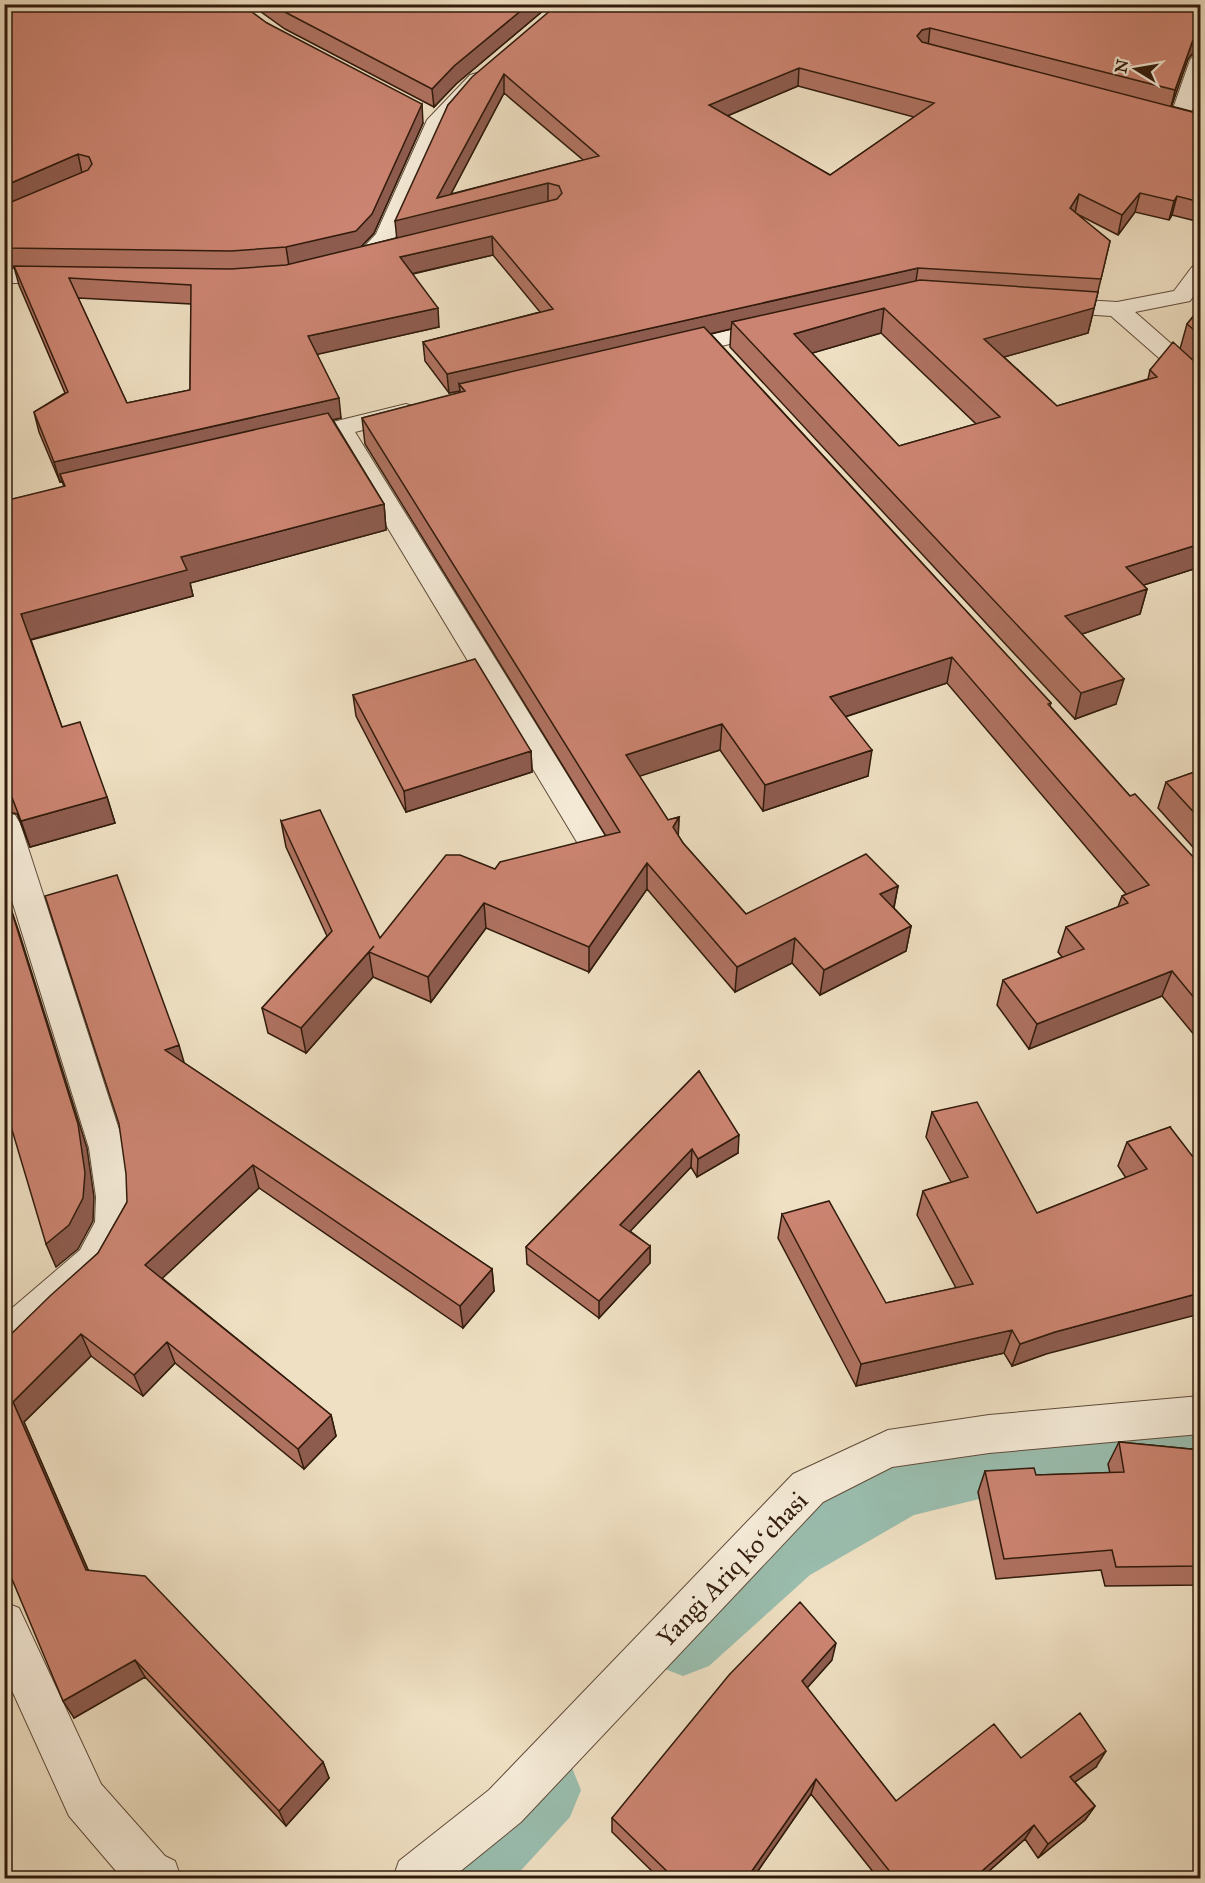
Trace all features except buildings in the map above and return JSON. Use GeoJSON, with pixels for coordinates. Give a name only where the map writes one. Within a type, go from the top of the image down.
{"type":"FeatureCollection","features":[{"type":"Feature","properties":{"kind":"street"},"geometry":{"type":"LineString","coordinates":[[1179,120],[1200,60]]}},
{"type":"Feature","properties":{"kind":"street"},"geometry":{"type":"LineString","coordinates":[[367,257],[386,236],[437,120],[464,90],[490,68]]}},
{"type":"Feature","properties":{"kind":"street"},"geometry":{"type":"LineString","coordinates":[[417,109],[437,120]]}},
{"type":"Feature","properties":{"kind":"street"},"geometry":{"type":"LineString","coordinates":[[1156,114],[1200,125]]}},
{"type":"Feature","properties":{"kind":"street"},"geometry":{"type":"LineString","coordinates":[[326,267],[401,249]]}},
{"type":"Feature","properties":{"kind":"street"},"geometry":{"type":"LineString","coordinates":[[1023,303],[1117,309],[1182,296],[1200,272]]}},
{"type":"Feature","properties":{"kind":"street"},"geometry":{"type":"LineString","coordinates":[[4,276],[85,276]]}},
{"type":"Feature","properties":{"kind":"street"},"geometry":{"type":"LineString","coordinates":[[1117,309],[1200,381]]}},
{"type":"Feature","properties":{"kind":"street"},"geometry":{"type":"LineString","coordinates":[[651,355],[799,321]]}},
{"type":"Feature","properties":{"kind":"street"},"geometry":{"type":"LineString","coordinates":[[709,342],[733,368]]}},
{"type":"Feature","properties":{"kind":"street"},"geometry":{"type":"LineString","coordinates":[[270,444],[432,406]]}},
{"type":"Feature","properties":{"kind":"street"},"geometry":{"type":"LineString","coordinates":[[340,428],[597,849]]}},
{"type":"Feature","properties":{"kind":"street"},"geometry":{"type":"LineString","coordinates":[[4,823],[107,1148],[114,1197],[114,1224],[93,1262],[4,1340]]}},
{"type":"Feature","properties":{"kind":"street","name":"Yangi Ariq koʻchasi"},"geometry":{"type":"LineString","coordinates":[[417,1878],[505,1806],[808,1488],[888,1449],[989,1434],[1200,1415]]}},
{"type":"Feature","properties":{"kind":"street"},"geometry":{"type":"LineString","coordinates":[[4,1623],[85,1800],[148,1873],[158,1878]]}},
{"type":"Feature","properties":{"kind":"waterway"},"geometry":{"type":"LineString","coordinates":[[683,1640],[785,1551],[900,1485],[1028,1455],[1200,1459]]}},
{"type":"Feature","properties":{"kind":"waterway"},"geometry":{"type":"LineString","coordinates":[[461,1878],[543,1790]]}}]}
